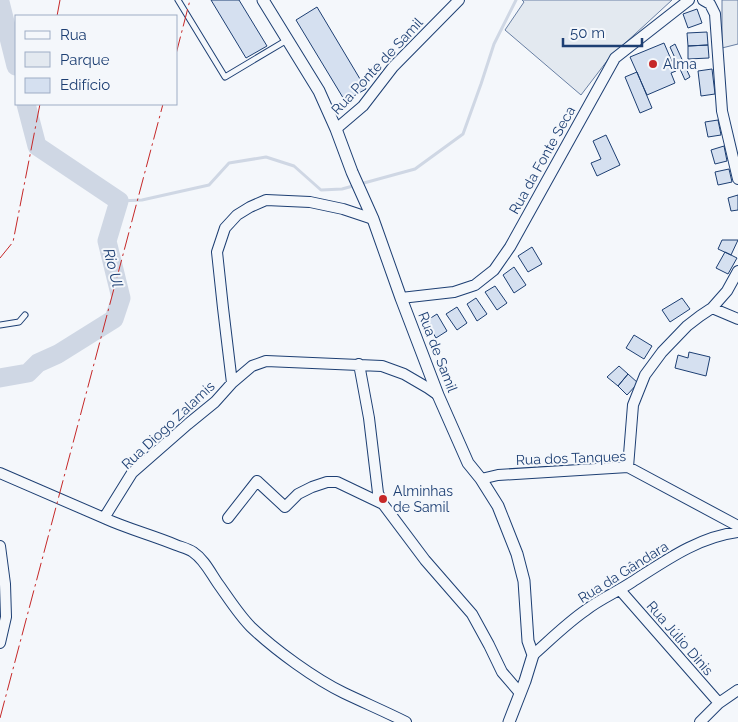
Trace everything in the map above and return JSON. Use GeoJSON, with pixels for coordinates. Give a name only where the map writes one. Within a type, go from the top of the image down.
{"type":"FeatureCollection","features":[{"type":"Feature","properties":{"kind":"street","name":"Rua de Samil"},"geometry":{"type":"LineString","coordinates":[[263,0],[318,91],[336,129],[373,220],[438,395],[468,464],[482,479],[498,506],[518,554],[524,581],[528,641],[533,655]]}},
{"type":"Feature","properties":{"kind":"street","name":"Rua Ponte de Samil"},"geometry":{"type":"LineString","coordinates":[[336,129],[363,106],[393,67],[459,0]]}},
{"type":"Feature","properties":{"kind":"street","name":"Rua da Fonte Seca"},"geometry":{"type":"LineString","coordinates":[[401,298],[454,292],[475,285],[494,270],[510,247],[615,58],[689,0]]}},
{"type":"Feature","properties":{"kind":"street"},"geometry":{"type":"LineString","coordinates":[[704,0],[710,4],[715,14],[722,111],[738,179]]}},
{"type":"Feature","properties":{"kind":"street"},"geometry":{"type":"LineString","coordinates":[[232,383],[217,252],[226,228],[237,215],[266,200],[310,202],[343,209],[373,220]]}},
{"type":"Feature","properties":{"kind":"street"},"geometry":{"type":"LineString","coordinates":[[628,467],[633,405],[645,375],[662,352],[687,326],[712,308],[727,291],[738,270]]}},
{"type":"Feature","properties":{"kind":"street"},"geometry":{"type":"LineString","coordinates":[[712,308],[738,320]]}},
{"type":"Feature","properties":{"kind":"street","name":"Rua Diogo Zalamis"},"geometry":{"type":"LineString","coordinates":[[104,518],[132,473],[215,402],[232,383],[252,366],[266,361],[382,366],[404,374],[438,395]]}},
{"type":"Feature","properties":{"kind":"street"},"geometry":{"type":"LineString","coordinates":[[359,364],[369,418],[378,493],[383,504],[425,560],[472,614],[502,672],[520,693]]}},
{"type":"Feature","properties":{"kind":"street","name":"Rua dos Tanques"},"geometry":{"type":"LineString","coordinates":[[482,479],[498,474],[628,467],[738,526]]}},
{"type":"Feature","properties":{"kind":"street"},"geometry":{"type":"LineString","coordinates":[[0,473],[118,524],[193,552],[206,565],[251,627],[275,647],[299,666],[326,683],[406,722]]}},
{"type":"Feature","properties":{"kind":"street"},"geometry":{"type":"LineString","coordinates":[[228,518],[257,481],[285,507],[298,494],[327,482],[337,482],[383,504]]}},
{"type":"Feature","properties":{"kind":"street","name":"Rua da Gândara"},"geometry":{"type":"LineString","coordinates":[[533,655],[585,610],[620,590],[667,559],[700,541],[726,533],[738,532]]}},
{"type":"Feature","properties":{"kind":"street"},"geometry":{"type":"LineString","coordinates":[[0,546],[5,584],[6,617],[0,643]]}},
{"type":"Feature","properties":{"kind":"street","name":"Rua Júlio Dinis"},"geometry":{"type":"LineString","coordinates":[[620,590],[719,703]]}},
{"type":"Feature","properties":{"kind":"street"},"geometry":{"type":"LineString","coordinates":[[509,722],[533,655]]}},
{"type":"Feature","properties":{"kind":"street"},"geometry":{"type":"LineString","coordinates":[[700,722],[719,703],[738,690]]}},
{"type":"Feature","properties":{"kind":"lane"},"geometry":{"type":"LineString","coordinates":[[178,0],[225,77],[287,40]]}},
{"type":"Feature","properties":{"kind":"lane"},"geometry":{"type":"LineString","coordinates":[[0,326],[19,322],[25,315]]}},
{"type":"Feature","properties":{"kind":"green space"},"geometry":{"type":"Polygon","coordinates":[[[522,0],[672,0],[610,57],[581,95],[505,30],[524,2],[522,0]]]}},
{"type":"Feature","properties":{"kind":"green space"},"geometry":{"type":"Polygon","coordinates":[[[722,0],[738,0],[738,44],[722,48],[722,0]]]}},
{"type":"Feature","properties":{"kind":"building"},"geometry":{"type":"Polygon","coordinates":[[[211,0],[239,0],[267,46],[246,58],[211,0]]]}},
{"type":"Feature","properties":{"kind":"building"},"geometry":{"type":"Polygon","coordinates":[[[317,7],[366,89],[345,101],[296,20],[317,7]]]}},
{"type":"Feature","properties":{"kind":"building"},"geometry":{"type":"Polygon","coordinates":[[[697,9],[702,23],[688,28],[683,14],[697,9]]]}},
{"type":"Feature","properties":{"kind":"building"},"geometry":{"type":"Polygon","coordinates":[[[707,32],[708,45],[688,46],[687,33],[707,32]]]}},
{"type":"Feature","properties":{"kind":"building","name":"Alma"},"geometry":{"type":"Polygon","coordinates":[[[664,43],[676,71],[671,73],[675,83],[647,95],[630,57],[664,43]]]}},
{"type":"Feature","properties":{"kind":"building"},"geometry":{"type":"Polygon","coordinates":[[[675,44],[690,77],[685,80],[670,47],[675,44]]]}},
{"type":"Feature","properties":{"kind":"building"},"geometry":{"type":"Polygon","coordinates":[[[708,45],[709,58],[688,59],[688,46],[708,45]]]}},
{"type":"Feature","properties":{"kind":"building"},"geometry":{"type":"Polygon","coordinates":[[[712,69],[715,94],[701,96],[698,71],[712,69]]]}},
{"type":"Feature","properties":{"kind":"building"},"geometry":{"type":"Polygon","coordinates":[[[637,72],[652,108],[640,113],[625,77],[637,72]]]}},
{"type":"Feature","properties":{"kind":"building"},"geometry":{"type":"Polygon","coordinates":[[[718,120],[721,135],[708,137],[705,122],[718,120]]]}},
{"type":"Feature","properties":{"kind":"building"},"geometry":{"type":"Polygon","coordinates":[[[606,135],[620,165],[597,176],[591,163],[601,159],[593,141],[606,135]]]}},
{"type":"Feature","properties":{"kind":"building"},"geometry":{"type":"Polygon","coordinates":[[[724,146],[727,161],[715,164],[711,150],[724,146]]]}},
{"type":"Feature","properties":{"kind":"building"},"geometry":{"type":"Polygon","coordinates":[[[729,169],[732,182],[718,185],[715,172],[729,169]]]}},
{"type":"Feature","properties":{"kind":"building"},"geometry":{"type":"Polygon","coordinates":[[[738,195],[738,210],[731,211],[728,198],[738,195]]]}},
{"type":"Feature","properties":{"kind":"building"},"geometry":{"type":"Polygon","coordinates":[[[722,240],[738,240],[731,255],[718,249],[722,240]]]}},
{"type":"Feature","properties":{"kind":"building"},"geometry":{"type":"Polygon","coordinates":[[[532,247],[542,264],[528,272],[518,256],[532,247]]]}},
{"type":"Feature","properties":{"kind":"building"},"geometry":{"type":"Polygon","coordinates":[[[725,252],[737,258],[728,274],[716,268],[725,252]]]}},
{"type":"Feature","properties":{"kind":"building"},"geometry":{"type":"Polygon","coordinates":[[[514,267],[526,285],[514,293],[503,275],[514,267]]]}},
{"type":"Feature","properties":{"kind":"building"},"geometry":{"type":"Polygon","coordinates":[[[495,286],[507,303],[497,310],[485,292],[495,286]]]}},
{"type":"Feature","properties":{"kind":"building"},"geometry":{"type":"Polygon","coordinates":[[[476,298],[487,314],[477,321],[467,304],[476,298]]]}},
{"type":"Feature","properties":{"kind":"building"},"geometry":{"type":"Polygon","coordinates":[[[682,298],[690,309],[670,322],[662,310],[682,298]]]}},
{"type":"Feature","properties":{"kind":"building"},"geometry":{"type":"Polygon","coordinates":[[[457,307],[467,323],[457,330],[446,314],[457,307]]]}},
{"type":"Feature","properties":{"kind":"building"},"geometry":{"type":"Polygon","coordinates":[[[437,314],[447,331],[436,338],[426,321],[437,314]]]}},
{"type":"Feature","properties":{"kind":"building"},"geometry":{"type":"Polygon","coordinates":[[[634,335],[652,346],[644,359],[626,348],[634,335]]]}},
{"type":"Feature","properties":{"kind":"building"},"geometry":{"type":"Polygon","coordinates":[[[689,352],[710,357],[706,376],[675,368],[678,355],[688,358],[689,352]]]}},
{"type":"Feature","properties":{"kind":"building"},"geometry":{"type":"Polygon","coordinates":[[[619,366],[628,374],[618,386],[607,377],[619,366]]]}},
{"type":"Feature","properties":{"kind":"building"},"geometry":{"type":"Polygon","coordinates":[[[628,374],[638,383],[627,395],[618,386],[628,374]]]}},
{"type":"Feature","properties":{"kind":"waterway"},"geometry":{"type":"LineString","coordinates":[[119,201],[142,200],[209,185],[229,163],[266,157],[294,166],[321,190],[342,189],[415,169],[463,134],[494,44],[516,0]]}},
{"type":"Feature","properties":{"kind":"waterway","name":"Rio Ul"},"geometry":{"type":"LineString","coordinates":[[0,2],[15,62]]}},
{"type":"Feature","properties":{"kind":"waterway","name":"Rio Ul"},"geometry":{"type":"LineString","coordinates":[[0,378],[28,373],[38,363],[58,354],[114,319],[121,298],[107,241],[119,201],[37,146],[26,105]]}},
{"type":"Feature","properties":{"kind":"power"},"geometry":{"type":"LineString","coordinates":[[57,15],[60,0]]}},
{"type":"Feature","properties":{"kind":"power"},"geometry":{"type":"LineString","coordinates":[[178,46],[190,0]]}},
{"type":"Feature","properties":{"kind":"power"},"geometry":{"type":"LineString","coordinates":[[0,258],[13,242],[40,105]]}},
{"type":"Feature","properties":{"kind":"power"},"geometry":{"type":"LineString","coordinates":[[0,718],[163,105]]}},
{"type":"Feature","properties":{"kind":"place","name":"Alma"},"geometry":{"type":"Point","coordinates":[653,64]}},
{"type":"Feature","properties":{"kind":"place","name":"Alminhas de Samil"},"geometry":{"type":"Point","coordinates":[383,499]}}]}
